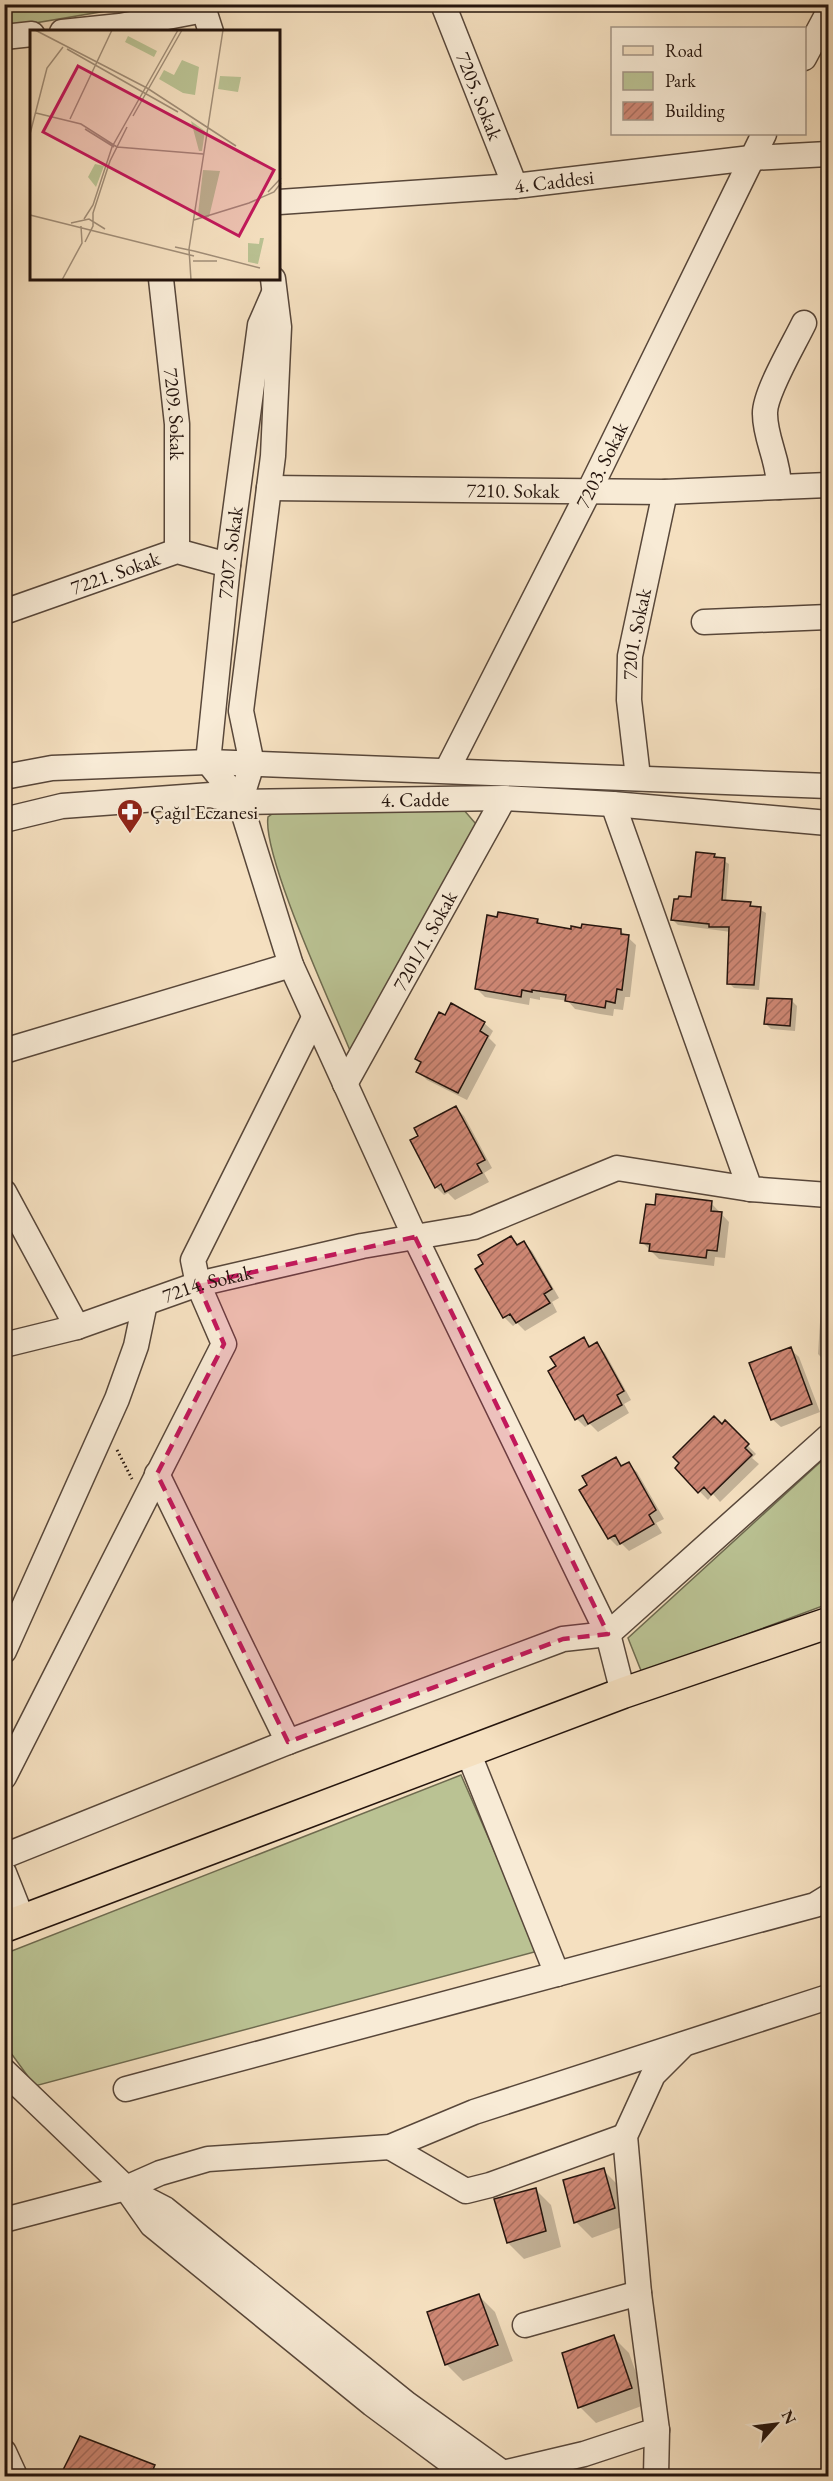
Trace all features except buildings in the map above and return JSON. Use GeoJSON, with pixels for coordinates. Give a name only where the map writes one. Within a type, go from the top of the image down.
{"type":"FeatureCollection","features":[{"type":"Feature","properties":{"kind":"main road"},"geometry":{"type":"LineString","coordinates":[[14,1924],[623,1693],[828,1623]]}},
{"type":"Feature","properties":{"kind":"street","name":"7205. Sokak"},"geometry":{"type":"LineString","coordinates":[[443,4],[515,186]]}},
{"type":"Feature","properties":{"kind":"street"},"geometry":{"type":"LineString","coordinates":[[806,54],[828,13]]}},
{"type":"Feature","properties":{"kind":"street"},"geometry":{"type":"LineString","coordinates":[[101,30],[206,15]]}},
{"type":"Feature","properties":{"kind":"street"},"geometry":{"type":"LineString","coordinates":[[4,37],[30,34]]}},
{"type":"Feature","properties":{"kind":"street"},"geometry":{"type":"LineString","coordinates":[[751,158],[763,135]]}},
{"type":"Feature","properties":{"kind":"street","name":"4. Caddesi"},"geometry":{"type":"LineString","coordinates":[[280,202],[515,186],[751,158],[828,154]]}},
{"type":"Feature","properties":{"kind":"street","name":"7203. Sokak"},"geometry":{"type":"LineString","coordinates":[[447,770],[589,491],[751,158]]}},
{"type":"Feature","properties":{"kind":"street","name":"7209. Sokak"},"geometry":{"type":"LineString","coordinates":[[161,280],[177,424],[177,551]]}},
{"type":"Feature","properties":{"kind":"street","name":"7207. Sokak"},"geometry":{"type":"LineString","coordinates":[[252,764],[241,711],[269,488],[279,327],[274,286]]}},
{"type":"Feature","properties":{"kind":"street","name":"7207. Sokak"},"geometry":{"type":"LineString","coordinates":[[208,762],[228,565],[260,325],[274,286]]}},
{"type":"Feature","properties":{"kind":"street"},"geometry":{"type":"LineString","coordinates":[[778,487],[777,461],[766,428],[766,400],[804,323]]}},
{"type":"Feature","properties":{"kind":"street","name":"7210. Sokak"},"geometry":{"type":"LineString","coordinates":[[269,488],[664,492],[828,485]]}},
{"type":"Feature","properties":{"kind":"street","name":"7201. Sokak"},"geometry":{"type":"LineString","coordinates":[[638,777],[629,700],[630,656],[664,492]]}},
{"type":"Feature","properties":{"kind":"street","name":"7221. Sokak"},"geometry":{"type":"LineString","coordinates":[[4,612],[177,551],[228,565]]}},
{"type":"Feature","properties":{"kind":"street"},"geometry":{"type":"LineString","coordinates":[[704,622],[828,617]]}},
{"type":"Feature","properties":{"kind":"street"},"geometry":{"type":"LineString","coordinates":[[208,762],[240,802],[291,966],[415,1237],[608,1634],[623,1693]]}},
{"type":"Feature","properties":{"kind":"street","name":"4. Cadde"},"geometry":{"type":"LineString","coordinates":[[4,777],[52,768],[208,762],[828,786]]}},
{"type":"Feature","properties":{"kind":"street"},"geometry":{"type":"LineString","coordinates":[[240,802],[252,764]]}},
{"type":"Feature","properties":{"kind":"street","name":"4. Cadde"},"geometry":{"type":"LineString","coordinates":[[4,820],[62,806],[211,795],[240,802],[504,798],[613,804],[828,823]]}},
{"type":"Feature","properties":{"kind":"street","name":"7201/1. Sokak"},"geometry":{"type":"LineString","coordinates":[[345,1084],[504,798]]}},
{"type":"Feature","properties":{"kind":"street"},"geometry":{"type":"LineString","coordinates":[[613,804],[750,1189]]}},
{"type":"Feature","properties":{"kind":"street"},"geometry":{"type":"LineString","coordinates":[[4,1051],[291,966]]}},
{"type":"Feature","properties":{"kind":"street"},"geometry":{"type":"LineString","coordinates":[[4,1777],[224,1344],[198,1284],[194,1260],[314,1018]]}},
{"type":"Feature","properties":{"kind":"street","name":"7214. Sokak"},"geometry":{"type":"LineString","coordinates":[[4,1345],[77,1327],[198,1284],[362,1246],[474,1227],[617,1168],[750,1189],[828,1195]]}},
{"type":"Feature","properties":{"kind":"street"},"geometry":{"type":"LineString","coordinates":[[4,1192],[77,1327]]}},
{"type":"Feature","properties":{"kind":"street"},"geometry":{"type":"LineString","coordinates":[[4,1651],[105,1425],[136,1346],[145,1303]]}},
{"type":"Feature","properties":{"kind":"street"},"geometry":{"type":"LineString","coordinates":[[4,1856],[288,1742],[563,1639],[608,1634],[828,1437]]}},
{"type":"Feature","properties":{"kind":"street"},"geometry":{"type":"LineString","coordinates":[[157,1474],[288,1742]]}},
{"type":"Feature","properties":{"kind":"street"},"geometry":{"type":"LineString","coordinates":[[468,1752],[557,1974]]}},
{"type":"Feature","properties":{"kind":"street"},"geometry":{"type":"LineString","coordinates":[[4,1873],[14,1924]]}},
{"type":"Feature","properties":{"kind":"street"},"geometry":{"type":"LineString","coordinates":[[126,2089],[815,1905],[828,1897]]}},
{"type":"Feature","properties":{"kind":"street"},"geometry":{"type":"LineString","coordinates":[[4,2220],[126,2188],[160,2173],[208,2159],[390,2147],[474,2112],[828,1997]]}},
{"type":"Feature","properties":{"kind":"street"},"geometry":{"type":"LineString","coordinates":[[656,2476],[657,2430],[639,2293],[625,2136],[653,2075],[682,2045]]}},
{"type":"Feature","properties":{"kind":"street"},"geometry":{"type":"LineString","coordinates":[[4,2071],[126,2188],[152,2225],[372,2404],[469,2476]]}},
{"type":"Feature","properties":{"kind":"street"},"geometry":{"type":"LineString","coordinates":[[390,2147],[466,2191],[490,2185],[625,2136]]}},
{"type":"Feature","properties":{"kind":"street"},"geometry":{"type":"LineString","coordinates":[[126,2188],[165,2209],[407,2404],[505,2475],[584,2454],[657,2430]]}},
{"type":"Feature","properties":{"kind":"street"},"geometry":{"type":"LineString","coordinates":[[525,2325],[639,2293]]}},
{"type":"Feature","properties":{"kind":"street"},"geometry":{"type":"LineString","coordinates":[[4,2452],[15,2476]]}},
{"type":"Feature","properties":{"kind":"path"},"geometry":{"type":"LineString","coordinates":[[105,1425],[143,1502]]}},
{"type":"Feature","properties":{"kind":"highlighted area"},"geometry":{"type":"Polygon","coordinates":[[[415,1237],[608,1634],[563,1639],[288,1742],[157,1474],[224,1344],[198,1284],[415,1237]]]}},
{"type":"Feature","properties":{"kind":"green space"},"geometry":{"type":"Polygon","coordinates":[[[5,5],[142,5],[5,28],[5,5]]]}},
{"type":"Feature","properties":{"kind":"green space"},"geometry":{"type":"Polygon","coordinates":[[[282,807],[463,809],[476,824],[351,1053],[300,933],[276,864],[269,836],[268,817],[282,807]]]}},
{"type":"Feature","properties":{"kind":"green space"},"geometry":{"type":"Polygon","coordinates":[[[828,1455],[828,1604],[642,1673],[628,1638],[828,1455]]]}},
{"type":"Feature","properties":{"kind":"green space"},"geometry":{"type":"Polygon","coordinates":[[[461,1775],[538,1951],[35,2086],[5,2045],[4,1954],[461,1775]]]}},
{"type":"Feature","properties":{"kind":"place","name":"Çağıl Eczanesi"},"geometry":{"type":"Point","coordinates":[130,835]}}]}
